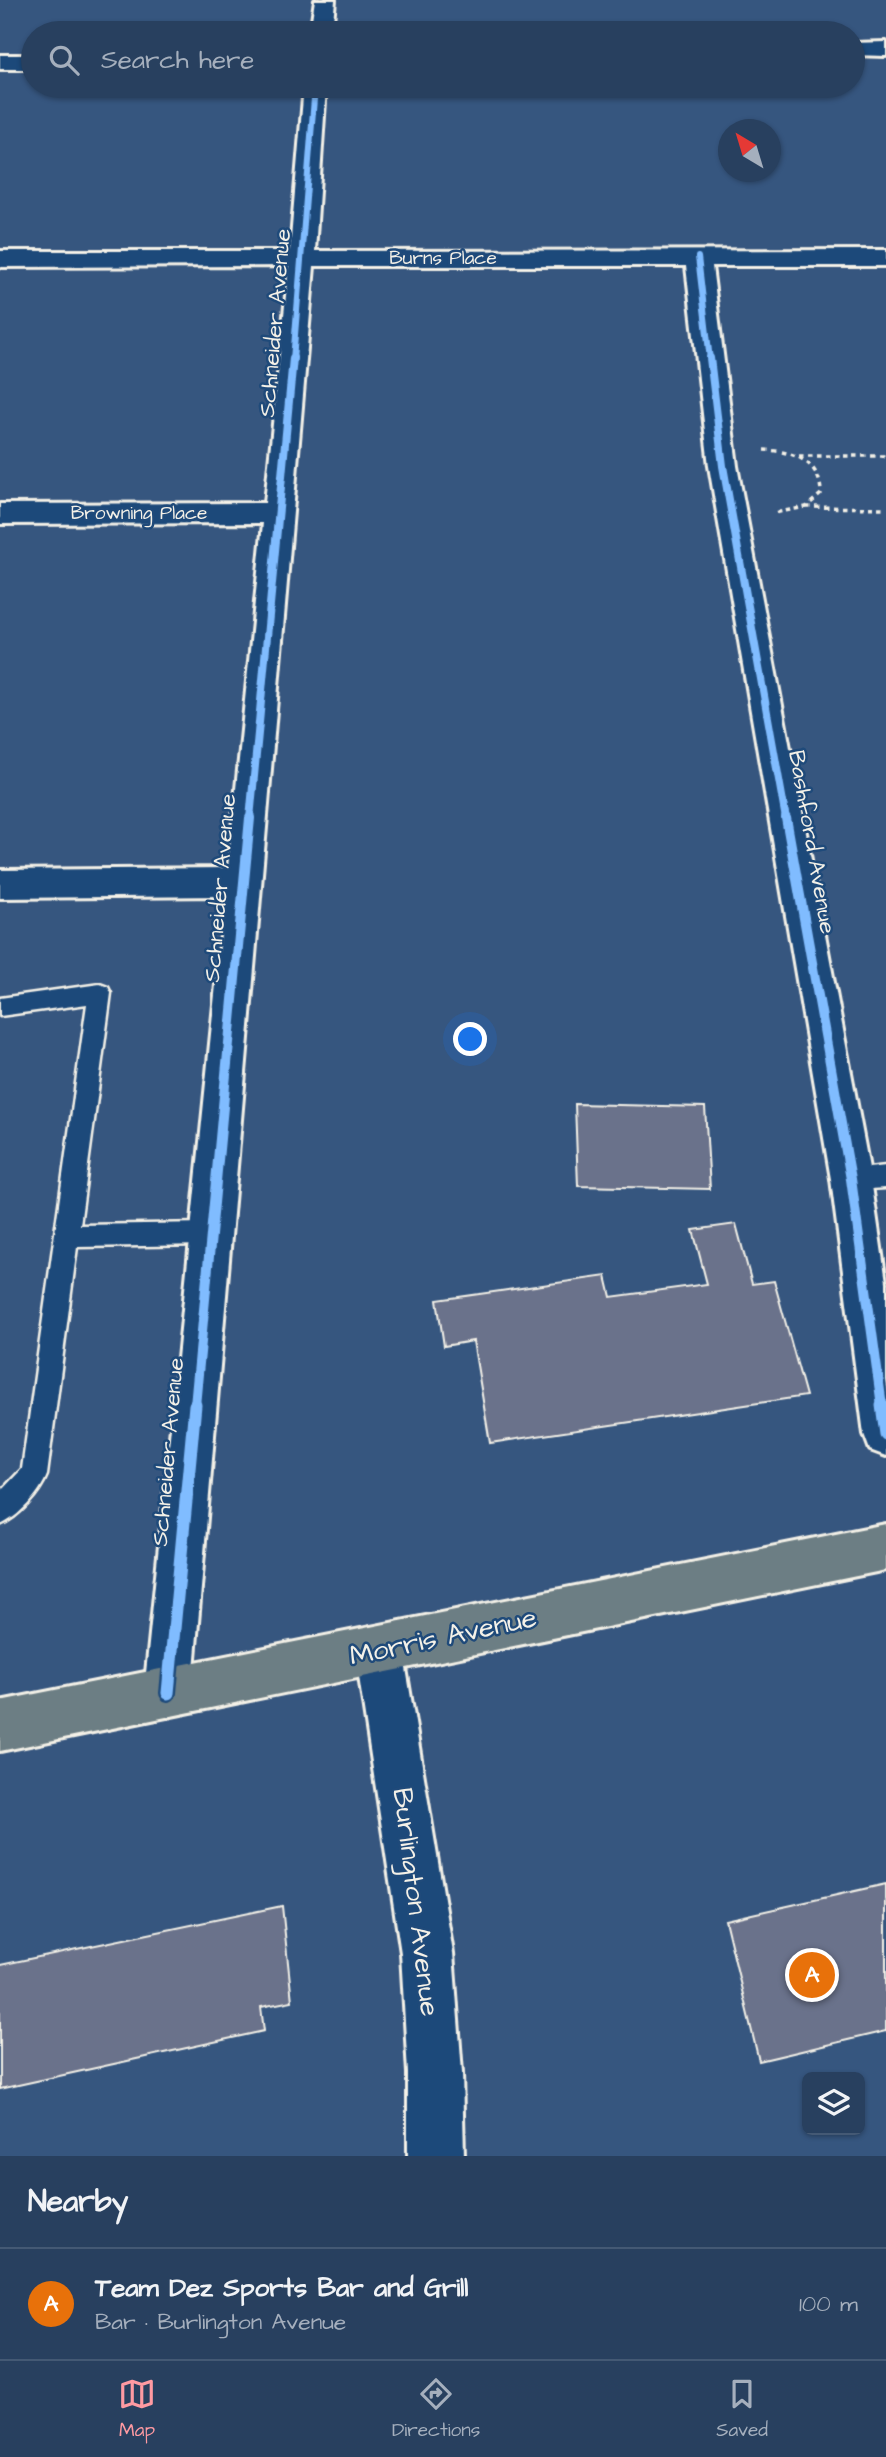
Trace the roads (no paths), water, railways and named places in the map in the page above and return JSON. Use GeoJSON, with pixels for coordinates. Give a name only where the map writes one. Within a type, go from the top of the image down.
{"type":"FeatureCollection","features":[{"type":"Feature","properties":{"kind":"main road","name":"Morris Avenue"},"geometry":{"type":"LineString","coordinates":[[0,1726],[885,1550]]}},
{"type":"Feature","properties":{"kind":"street"},"geometry":{"type":"LineString","coordinates":[[322,21],[325,0]]}},
{"type":"Feature","properties":{"kind":"street"},"geometry":{"type":"LineString","coordinates":[[865,49],[886,49]]}},
{"type":"Feature","properties":{"kind":"street"},"geometry":{"type":"LineString","coordinates":[[0,62],[21,62]]}},
{"type":"Feature","properties":{"kind":"street","name":"Schneider Avenue"},"geometry":{"type":"LineString","coordinates":[[168,1693],[302,258],[314,98]]}},
{"type":"Feature","properties":{"kind":"street","name":"Bashford Avenue"},"geometry":{"type":"LineString","coordinates":[[698,257],[721,451],[851,1179],[886,1434]]}},
{"type":"Feature","properties":{"kind":"street","name":"Burns Place"},"geometry":{"type":"LineString","coordinates":[[0,259],[886,258]]}},
{"type":"Feature","properties":{"kind":"street","name":"Browning Place"},"geometry":{"type":"LineString","coordinates":[[0,514],[278,513]]}},
{"type":"Feature","properties":{"kind":"street"},"geometry":{"type":"LineString","coordinates":[[0,884],[242,882]]}},
{"type":"Feature","properties":{"kind":"street","name":"Burlington Avenue"},"geometry":{"type":"LineString","coordinates":[[379,1650],[427,1953],[435,2073],[436,2156]]}},
{"type":"Feature","properties":{"kind":"lane"},"geometry":{"type":"LineString","coordinates":[[0,1007],[100,993],[34,1475],[0,1512]]}},
{"type":"Feature","properties":{"kind":"lane"},"geometry":{"type":"LineString","coordinates":[[851,1179],[886,1177]]}},
{"type":"Feature","properties":{"kind":"lane"},"geometry":{"type":"LineString","coordinates":[[67,1236],[209,1234]]}},
{"type":"Feature","properties":{"kind":"place","name":"Team Dez Sports Bar and Grill"},"geometry":{"type":"Point","coordinates":[812,1975]}}]}
